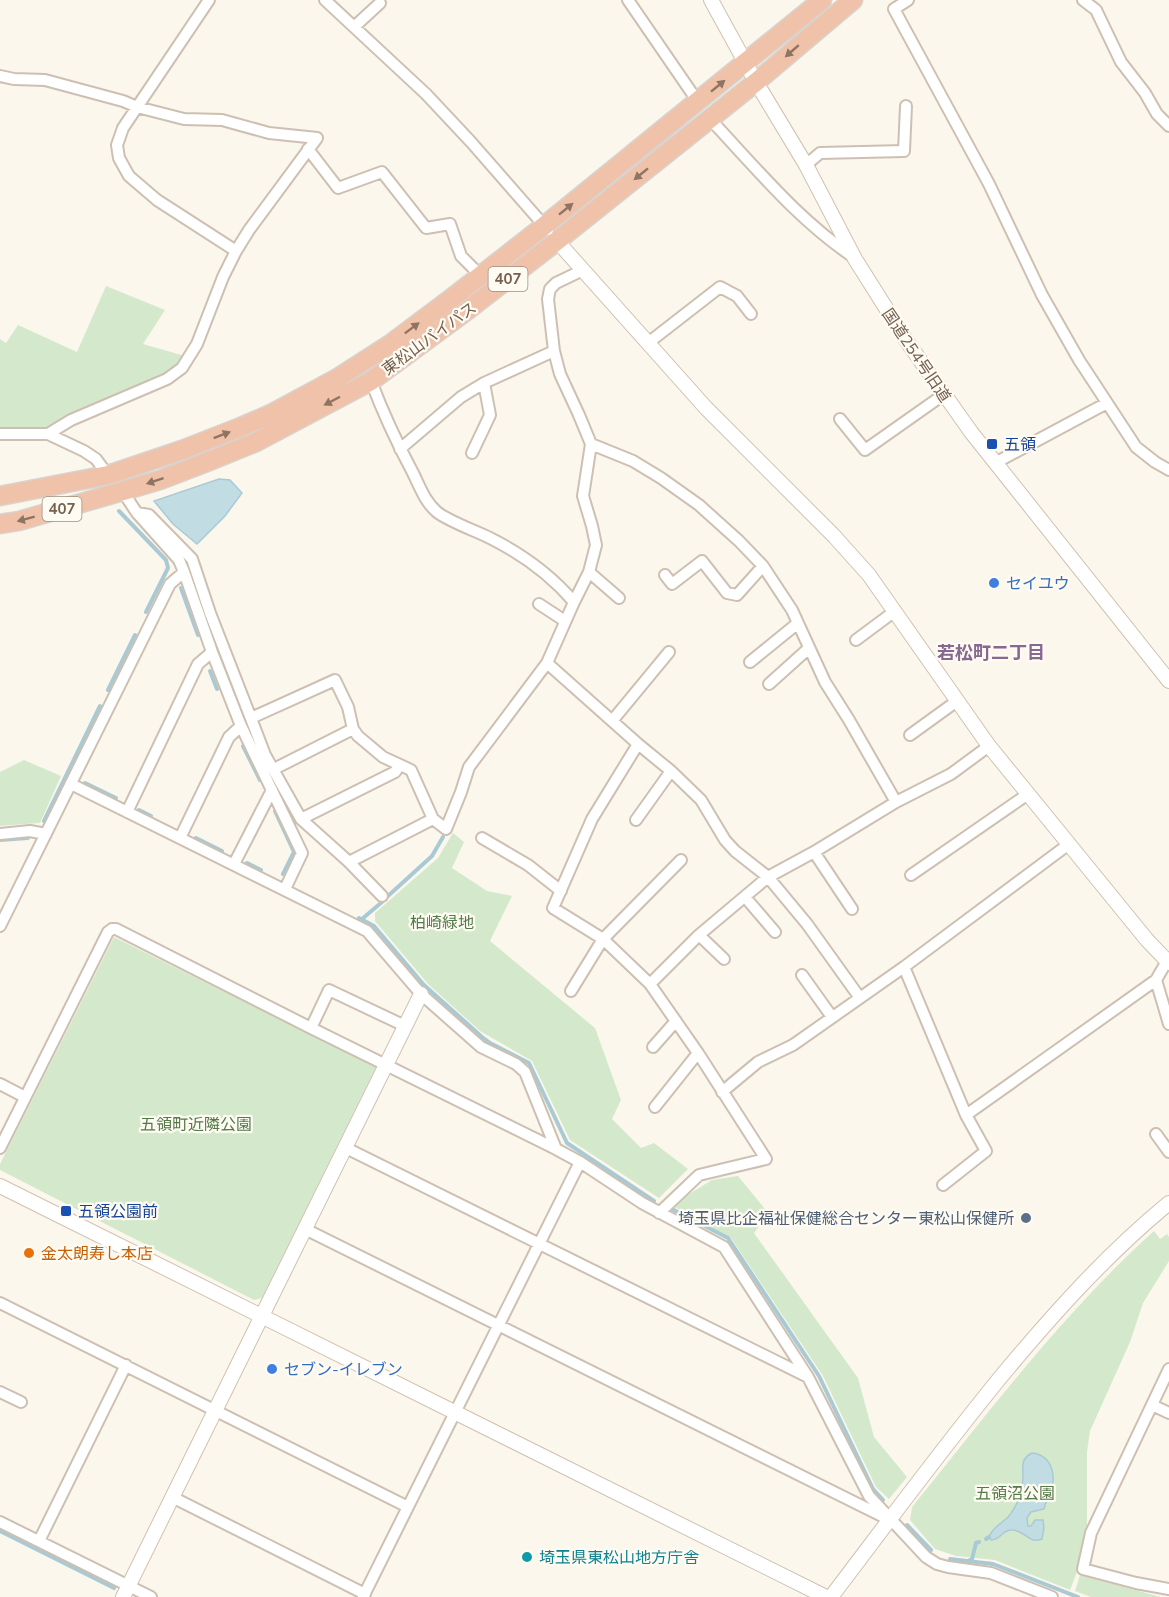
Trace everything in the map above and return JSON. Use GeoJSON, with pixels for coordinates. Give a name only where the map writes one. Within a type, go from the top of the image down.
{"type":"FeatureCollection","features":[{"type":"Feature","properties":{"kind":"highway","name":"東松山バイパス"},"geometry":{"type":"LineString","coordinates":[[0,524],[19,521],[170,476],[256,442],[371,381],[557,241],[756,82],[853,0]]}},
{"type":"Feature","properties":{"kind":"highway"},"geometry":{"type":"LineString","coordinates":[[826,22],[866,0]]}},
{"type":"Feature","properties":{"kind":"highway","name":"東松山バイパス"},"geometry":{"type":"LineString","coordinates":[[0,496],[108,475],[241,428],[336,379],[392,343],[481,276],[699,102],[818,3]]}},
{"type":"Feature","properties":{"kind":"street"},"geometry":{"type":"LineString","coordinates":[[209,0],[123,128],[117,145],[119,158],[129,176],[157,200],[236,250]]}},
{"type":"Feature","properties":{"kind":"street"},"geometry":{"type":"LineString","coordinates":[[325,0],[426,94],[706,408],[834,536],[869,575],[989,746],[1147,940],[1168,962],[1156,980],[966,1116]]}},
{"type":"Feature","properties":{"kind":"street"},"geometry":{"type":"LineString","coordinates":[[627,0],[699,102]]}},
{"type":"Feature","properties":{"kind":"street","name":"国道254号旧道"},"geometry":{"type":"LineString","coordinates":[[711,0],[745,64],[806,165],[855,259],[908,343],[995,463],[1169,681]]}},
{"type":"Feature","properties":{"kind":"street"},"geometry":{"type":"LineString","coordinates":[[908,0],[894,9],[989,184],[1042,295],[1079,360],[1136,447],[1169,470]]}},
{"type":"Feature","properties":{"kind":"street"},"geometry":{"type":"LineString","coordinates":[[1083,0],[1096,10],[1121,62],[1145,93],[1157,114],[1168,123]]}},
{"type":"Feature","properties":{"kind":"street"},"geometry":{"type":"LineString","coordinates":[[1096,10],[1105,0]]}},
{"type":"Feature","properties":{"kind":"street"},"geometry":{"type":"LineString","coordinates":[[354,27],[380,3]]}},
{"type":"Feature","properties":{"kind":"street"},"geometry":{"type":"LineString","coordinates":[[0,76],[45,80],[123,100],[184,119],[222,120],[269,133],[317,138],[236,250],[197,344],[182,368],[167,379],[71,420],[48,434]]}},
{"type":"Feature","properties":{"kind":"street"},"geometry":{"type":"LineString","coordinates":[[806,165],[820,153],[904,151],[906,106]]}},
{"type":"Feature","properties":{"kind":"street"},"geometry":{"type":"LineString","coordinates":[[710,119],[782,198],[831,242],[855,259]]}},
{"type":"Feature","properties":{"kind":"street"},"geometry":{"type":"LineString","coordinates":[[308,150],[338,188],[382,172],[426,228],[450,225],[461,256],[481,276]]}},
{"type":"Feature","properties":{"kind":"street"},"geometry":{"type":"LineString","coordinates":[[251,718],[335,680],[348,707],[353,729],[358,736],[383,757],[411,770],[433,819],[446,829],[469,767],[548,663],[589,572],[596,545],[583,496],[591,444],[560,374],[554,351],[548,299],[550,289],[556,283],[583,270]]}},
{"type":"Feature","properties":{"kind":"street"},"geometry":{"type":"LineString","coordinates":[[648,343],[720,286],[737,296],[750,314]]}},
{"type":"Feature","properties":{"kind":"street"},"geometry":{"type":"LineString","coordinates":[[400,449],[461,397],[484,383],[554,351]]}},
{"type":"Feature","properties":{"kind":"street"},"geometry":{"type":"LineString","coordinates":[[371,381],[400,449],[429,503],[439,514],[492,539],[529,561],[557,582],[574,602]]}},
{"type":"Feature","properties":{"kind":"street"},"geometry":{"type":"LineString","coordinates":[[472,453],[490,415],[484,383]]}},
{"type":"Feature","properties":{"kind":"street"},"geometry":{"type":"LineString","coordinates":[[840,419],[865,450],[944,395]]}},
{"type":"Feature","properties":{"kind":"street"},"geometry":{"type":"LineString","coordinates":[[995,463],[1107,403]]}},
{"type":"Feature","properties":{"kind":"street"},"geometry":{"type":"LineString","coordinates":[[0,434],[48,434],[96,459],[123,491],[137,513],[179,560],[241,726],[302,853]]}},
{"type":"Feature","properties":{"kind":"street"},"geometry":{"type":"LineString","coordinates":[[591,444],[633,461],[661,478],[699,505],[763,566],[792,610],[825,682],[896,802]]}},
{"type":"Feature","properties":{"kind":"street"},"geometry":{"type":"LineString","coordinates":[[137,513],[149,515],[192,559],[210,613],[265,755],[300,819],[349,862],[382,896]]}},
{"type":"Feature","properties":{"kind":"street"},"geometry":{"type":"LineString","coordinates":[[665,575],[672,584],[702,561],[728,593],[737,595],[763,566]]}},
{"type":"Feature","properties":{"kind":"street"},"geometry":{"type":"LineString","coordinates":[[0,926],[170,584],[184,572]]}},
{"type":"Feature","properties":{"kind":"street"},"geometry":{"type":"LineString","coordinates":[[589,572],[619,598]]}},
{"type":"Feature","properties":{"kind":"street"},"geometry":{"type":"LineString","coordinates":[[539,604],[566,621]]}},
{"type":"Feature","properties":{"kind":"street"},"geometry":{"type":"LineString","coordinates":[[856,640],[895,611]]}},
{"type":"Feature","properties":{"kind":"street"},"geometry":{"type":"LineString","coordinates":[[750,662],[798,623]]}},
{"type":"Feature","properties":{"kind":"street"},"geometry":{"type":"LineString","coordinates":[[769,684],[809,648]]}},
{"type":"Feature","properties":{"kind":"street"},"geometry":{"type":"LineString","coordinates":[[127,812],[198,664],[212,652]]}},
{"type":"Feature","properties":{"kind":"street"},"geometry":{"type":"LineString","coordinates":[[612,721],[669,652]]}},
{"type":"Feature","properties":{"kind":"street"},"geometry":{"type":"LineString","coordinates":[[548,663],[671,771],[700,800],[725,840],[735,851],[768,877],[807,924],[860,998]]}},
{"type":"Feature","properties":{"kind":"street"},"geometry":{"type":"LineString","coordinates":[[910,735],[957,701]]}},
{"type":"Feature","properties":{"kind":"street"},"geometry":{"type":"LineString","coordinates":[[180,838],[230,736],[241,726]]}},
{"type":"Feature","properties":{"kind":"street"},"geometry":{"type":"LineString","coordinates":[[274,769],[353,729]]}},
{"type":"Feature","properties":{"kind":"street"},"geometry":{"type":"LineString","coordinates":[[638,744],[592,819],[554,908],[603,939],[650,984],[698,1053],[766,1159],[699,1175],[659,1213]]}},
{"type":"Feature","properties":{"kind":"street"},"geometry":{"type":"LineString","coordinates":[[650,984],[699,935],[768,877],[896,802],[951,774],[989,746]]}},
{"type":"Feature","properties":{"kind":"street"},"geometry":{"type":"LineString","coordinates":[[300,819],[395,772],[400,765]]}},
{"type":"Feature","properties":{"kind":"street"},"geometry":{"type":"LineString","coordinates":[[636,820],[671,771]]}},
{"type":"Feature","properties":{"kind":"street"},"geometry":{"type":"LineString","coordinates":[[71,784],[367,931],[422,993],[481,1047],[516,1064],[525,1072],[556,1149]]}},
{"type":"Feature","properties":{"kind":"street"},"geometry":{"type":"LineString","coordinates":[[234,864],[272,790]]}},
{"type":"Feature","properties":{"kind":"street"},"geometry":{"type":"LineString","coordinates":[[911,875],[1028,794]]}},
{"type":"Feature","properties":{"kind":"street"},"geometry":{"type":"LineString","coordinates":[[349,862],[433,819]]}},
{"type":"Feature","properties":{"kind":"street"},"geometry":{"type":"LineString","coordinates":[[285,889],[313,830]]}},
{"type":"Feature","properties":{"kind":"street"},"geometry":{"type":"LineString","coordinates":[[0,834],[30,831],[46,834]]}},
{"type":"Feature","properties":{"kind":"street"},"geometry":{"type":"LineString","coordinates":[[482,838],[528,864],[561,891]]}},
{"type":"Feature","properties":{"kind":"street"},"geometry":{"type":"LineString","coordinates":[[722,1092],[758,1062],[793,1045],[904,967],[1069,844]]}},
{"type":"Feature","properties":{"kind":"street"},"geometry":{"type":"LineString","coordinates":[[814,852],[852,909]]}},
{"type":"Feature","properties":{"kind":"street"},"geometry":{"type":"LineString","coordinates":[[571,992],[603,939],[681,860]]}},
{"type":"Feature","properties":{"kind":"street"},"geometry":{"type":"LineString","coordinates":[[745,897],[775,932]]}},
{"type":"Feature","properties":{"kind":"street"},"geometry":{"type":"LineString","coordinates":[[0,1148],[108,932],[116,929],[556,1149],[659,1213],[724,1247],[808,1377],[869,1496],[889,1520],[926,1557],[937,1564],[992,1573],[1037,1595],[1052,1597]]}},
{"type":"Feature","properties":{"kind":"street"},"geometry":{"type":"LineString","coordinates":[[699,935],[724,959]]}},
{"type":"Feature","properties":{"kind":"street"},"geometry":{"type":"LineString","coordinates":[[904,967],[966,1116],[986,1151],[943,1185]]}},
{"type":"Feature","properties":{"kind":"street"},"geometry":{"type":"LineString","coordinates":[[802,975],[832,1017]]}},
{"type":"Feature","properties":{"kind":"street"},"geometry":{"type":"LineString","coordinates":[[1156,980],[1169,1024]]}},
{"type":"Feature","properties":{"kind":"street"},"geometry":{"type":"LineString","coordinates":[[311,1028],[329,990],[405,1026]]}},
{"type":"Feature","properties":{"kind":"street"},"geometry":{"type":"LineString","coordinates":[[126,1591],[422,993]]}},
{"type":"Feature","properties":{"kind":"street"},"geometry":{"type":"LineString","coordinates":[[653,1047],[676,1021]]}},
{"type":"Feature","properties":{"kind":"street"},"geometry":{"type":"LineString","coordinates":[[655,1107],[698,1053]]}},
{"type":"Feature","properties":{"kind":"street"},"geometry":{"type":"LineString","coordinates":[[0,1084],[25,1097]]}},
{"type":"Feature","properties":{"kind":"street"},"geometry":{"type":"LineString","coordinates":[[1156,1134],[1169,1152]]}},
{"type":"Feature","properties":{"kind":"street"},"geometry":{"type":"LineString","coordinates":[[346,1148],[808,1377]]}},
{"type":"Feature","properties":{"kind":"street"},"geometry":{"type":"LineString","coordinates":[[172,1497],[364,1596],[580,1162]]}},
{"type":"Feature","properties":{"kind":"street"},"geometry":{"type":"LineString","coordinates":[[0,1186],[829,1597],[953,1435],[1081,1284],[1135,1231],[1169,1203]]}},
{"type":"Feature","properties":{"kind":"street"},"geometry":{"type":"LineString","coordinates":[[306,1229],[889,1520]]}},
{"type":"Feature","properties":{"kind":"street"},"geometry":{"type":"LineString","coordinates":[[0,1303],[408,1506]]}},
{"type":"Feature","properties":{"kind":"street"},"geometry":{"type":"LineString","coordinates":[[39,1541],[126,1365]]}},
{"type":"Feature","properties":{"kind":"street"},"geometry":{"type":"LineString","coordinates":[[1169,1370],[1091,1533],[1083,1569],[1169,1589]]}},
{"type":"Feature","properties":{"kind":"street"},"geometry":{"type":"LineString","coordinates":[[0,1392],[21,1402]]}},
{"type":"Feature","properties":{"kind":"street"},"geometry":{"type":"LineString","coordinates":[[1152,1405],[1169,1413]]}},
{"type":"Feature","properties":{"kind":"street"},"geometry":{"type":"LineString","coordinates":[[0,1522],[39,1541],[126,1591],[151,1597]]}},
{"type":"Feature","properties":{"kind":"green space"},"geometry":{"type":"Polygon","coordinates":[[[106,286],[165,310],[143,344],[185,356],[180,366],[53,424],[44,431],[0,428],[0,339],[6,343],[18,325],[77,352],[106,286]]]}},
{"type":"Feature","properties":{"kind":"green space"},"geometry":{"type":"Polygon","coordinates":[[[24,760],[61,776],[40,823],[0,826],[0,772],[24,760]]]}},
{"type":"Feature","properties":{"kind":"green space","name":"柏崎緑地"},"geometry":{"type":"Polygon","coordinates":[[[453,833],[464,842],[452,868],[487,891],[512,896],[490,941],[595,1028],[621,1100],[612,1119],[641,1148],[654,1143],[688,1169],[659,1198],[570,1140],[532,1061],[480,1031],[428,984],[375,921],[375,913],[438,858],[453,833]]]}},
{"type":"Feature","properties":{"kind":"green space","name":"五領町近隣公園"},"geometry":{"type":"Polygon","coordinates":[[[114,937],[376,1067],[262,1298],[254,1300],[0,1170],[0,1164],[114,937]]]}},
{"type":"Feature","properties":{"kind":"green space"},"geometry":{"type":"Polygon","coordinates":[[[738,1176],[769,1214],[754,1233],[858,1378],[874,1437],[907,1477],[889,1499],[876,1487],[823,1376],[731,1238],[671,1205],[712,1180],[738,1176]]]}},
{"type":"Feature","properties":{"kind":"green space","name":"五領沼公園"},"geometry":{"type":"Polygon","coordinates":[[[1154,1231],[1160,1239],[1167,1234],[1169,1237],[1169,1261],[1143,1303],[1130,1342],[1090,1431],[1087,1452],[1087,1527],[1077,1572],[1070,1590],[995,1560],[956,1556],[935,1549],[910,1520],[912,1507],[1058,1329],[1154,1231]]]}},
{"type":"Feature","properties":{"kind":"green space"},"geometry":{"type":"Polygon","coordinates":[[[1080,1575],[1161,1597],[1091,1597],[1075,1591],[1080,1575]]]}},
{"type":"Feature","properties":{"kind":"water"},"geometry":{"type":"Polygon","coordinates":[[[219,479],[230,480],[242,493],[225,516],[197,544],[173,524],[154,501],[219,479]]]}},
{"type":"Feature","properties":{"kind":"water"},"geometry":{"type":"Polygon","coordinates":[[[1032,1453],[1045,1458],[1053,1476],[1044,1509],[1031,1512],[1027,1518],[1028,1526],[1031,1526],[1035,1520],[1043,1520],[1042,1539],[1030,1539],[1016,1530],[1011,1530],[991,1540],[989,1537],[992,1531],[1012,1512],[1020,1496],[1024,1461],[1032,1453]]]}},
{"type":"Feature","properties":{"kind":"waterway"},"geometry":{"type":"LineString","coordinates":[[119,511],[166,560],[168,568],[146,612]]}},
{"type":"Feature","properties":{"kind":"waterway"},"geometry":{"type":"LineString","coordinates":[[181,588],[198,635]]}},
{"type":"Feature","properties":{"kind":"waterway"},"geometry":{"type":"LineString","coordinates":[[108,690],[135,635]]}},
{"type":"Feature","properties":{"kind":"waterway"},"geometry":{"type":"LineString","coordinates":[[210,671],[217,689]]}},
{"type":"Feature","properties":{"kind":"waterway"},"geometry":{"type":"LineString","coordinates":[[44,821],[100,706]]}},
{"type":"Feature","properties":{"kind":"waterway"},"geometry":{"type":"LineString","coordinates":[[243,746],[260,780]]}},
{"type":"Feature","properties":{"kind":"waterway"},"geometry":{"type":"LineString","coordinates":[[85,783],[116,798]]}},
{"type":"Feature","properties":{"kind":"waterway"},"geometry":{"type":"LineString","coordinates":[[139,810],[151,816]]}},
{"type":"Feature","properties":{"kind":"waterway"},"geometry":{"type":"LineString","coordinates":[[275,811],[294,852],[283,874]]}},
{"type":"Feature","properties":{"kind":"waterway"},"geometry":{"type":"LineString","coordinates":[[388,896],[432,856],[443,837]]}},
{"type":"Feature","properties":{"kind":"waterway"},"geometry":{"type":"LineString","coordinates":[[0,840],[28,838]]}},
{"type":"Feature","properties":{"kind":"waterway"},"geometry":{"type":"LineString","coordinates":[[196,838],[222,851]]}},
{"type":"Feature","properties":{"kind":"waterway"},"geometry":{"type":"LineString","coordinates":[[247,863],[261,870]]}},
{"type":"Feature","properties":{"kind":"waterway"},"geometry":{"type":"LineString","coordinates":[[362,919],[382,902]]}},
{"type":"Feature","properties":{"kind":"waterway"},"geometry":{"type":"LineString","coordinates":[[359,918],[374,926],[424,985],[482,1037],[529,1063],[567,1143],[654,1201]]}},
{"type":"Feature","properties":{"kind":"waterway"},"geometry":{"type":"LineString","coordinates":[[670,1208],[728,1238],[819,1376],[873,1489],[883,1500]]}},
{"type":"Feature","properties":{"kind":"waterway"},"geometry":{"type":"LineString","coordinates":[[907,1525],[931,1550]]}},
{"type":"Feature","properties":{"kind":"waterway"},"geometry":{"type":"LineString","coordinates":[[0,1531],[114,1588]]}},
{"type":"Feature","properties":{"kind":"waterway"},"geometry":{"type":"LineString","coordinates":[[968,1561],[972,1559],[976,1543],[979,1542]]}},
{"type":"Feature","properties":{"kind":"waterway"},"geometry":{"type":"LineString","coordinates":[[950,1559],[993,1564],[1078,1597]]}},
{"type":"Feature","properties":{"kind":"place","name":"五領"},"geometry":{"type":"Point","coordinates":[992,444]}},
{"type":"Feature","properties":{"kind":"place","name":"セイユウ"},"geometry":{"type":"Point","coordinates":[994,583]}},
{"type":"Feature","properties":{"kind":"place","name":"五領公園前"},"geometry":{"type":"Point","coordinates":[66,1211]}},
{"type":"Feature","properties":{"kind":"place","name":"埼玉県比企福祉保健総合センター東松山保健所"},"geometry":{"type":"Point","coordinates":[1026,1218]}},
{"type":"Feature","properties":{"kind":"place","name":"金太朗寿し本店"},"geometry":{"type":"Point","coordinates":[29,1253]}},
{"type":"Feature","properties":{"kind":"place","name":"セブン-イレブン"},"geometry":{"type":"Point","coordinates":[272,1369]}},
{"type":"Feature","properties":{"kind":"place","name":"埼玉県東松山地方庁舎"},"geometry":{"type":"Point","coordinates":[527,1557]}},
{"type":"Feature","properties":{"kind":"district","name":"若松町二丁目"},"geometry":{"type":"Point","coordinates":[991,653]}}]}
